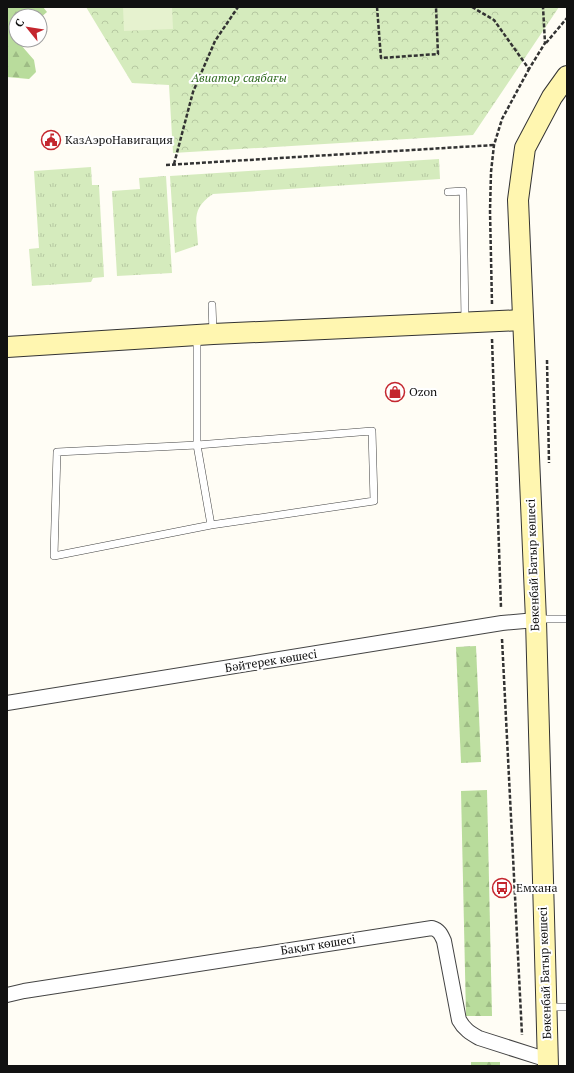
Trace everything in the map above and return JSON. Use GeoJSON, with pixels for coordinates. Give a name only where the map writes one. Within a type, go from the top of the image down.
{"type":"FeatureCollection","features":[{"type":"Feature","properties":{"kind":"main road","name":"Бөкенбай Батыр көшесі"},"geometry":{"type":"LineString","coordinates":[[548,1063],[536,620],[518,200],[525,148],[552,97],[567,76]]}},
{"type":"Feature","properties":{"kind":"main road"},"geometry":{"type":"LineString","coordinates":[[7,347],[205,335],[523,320]]}},
{"type":"Feature","properties":{"kind":"street","name":"Бәйтерек көшесі"},"geometry":{"type":"LineString","coordinates":[[7,704],[502,623],[536,620]]}},
{"type":"Feature","properties":{"kind":"street","name":"Бақыт көшесі"},"geometry":{"type":"LineString","coordinates":[[7,995],[24,991],[432,928],[441,933],[444,941],[459,1020],[463,1027],[479,1038],[548,1063]]}},
{"type":"Feature","properties":{"kind":"lane"},"geometry":{"type":"LineString","coordinates":[[448,192],[463,191],[465,323]]}},
{"type":"Feature","properties":{"kind":"lane"},"geometry":{"type":"LineString","coordinates":[[211,525],[197,445],[205,335],[212,305]]}},
{"type":"Feature","properties":{"kind":"lane"},"geometry":{"type":"LineString","coordinates":[[372,431],[374,502],[211,525],[54,556],[57,452],[197,445],[372,431]]}},
{"type":"Feature","properties":{"kind":"lane"},"geometry":{"type":"LineString","coordinates":[[536,620],[567,618]]}},
{"type":"Feature","properties":{"kind":"lane"},"geometry":{"type":"LineString","coordinates":[[546,1007],[567,1007]]}},
{"type":"Feature","properties":{"kind":"path"},"geometry":{"type":"LineString","coordinates":[[174,164],[193,92],[215,42],[238,7]]}},
{"type":"Feature","properties":{"kind":"path"},"geometry":{"type":"LineString","coordinates":[[377,7],[381,58],[438,54],[436,7]]}},
{"type":"Feature","properties":{"kind":"path"},"geometry":{"type":"LineString","coordinates":[[472,7],[494,20],[529,69]]}},
{"type":"Feature","properties":{"kind":"path"},"geometry":{"type":"LineString","coordinates":[[543,7],[545,43]]}},
{"type":"Feature","properties":{"kind":"path"},"geometry":{"type":"LineString","coordinates":[[523,1053],[502,623],[492,360],[493,322],[490,211],[491,172],[494,145],[502,118],[545,43],[567,18]]}},
{"type":"Feature","properties":{"kind":"path"},"geometry":{"type":"LineString","coordinates":[[166,165],[494,145]]}},
{"type":"Feature","properties":{"kind":"green space"},"geometry":{"type":"Polygon","coordinates":[[[7,7],[43,7],[44,8],[8,8],[8,48],[24,48],[34,60],[36,72],[29,79],[7,77],[7,7]]]}},
{"type":"Feature","properties":{"kind":"green space","name":"Авиатор саябағы"},"geometry":{"type":"Polygon","coordinates":[[[86,7],[559,7],[473,135],[173,153],[169,85],[132,83],[86,7]]]}},
{"type":"Feature","properties":{"kind":"green space"},"geometry":{"type":"Polygon","coordinates":[[[123,7],[172,7],[173,29],[124,31],[123,7]]]}},
{"type":"Feature","properties":{"kind":"green space"},"geometry":{"type":"Polygon","coordinates":[[[439,159],[440,179],[213,194],[201,205],[196,216],[198,245],[175,253],[170,176],[439,159]]]}},
{"type":"Feature","properties":{"kind":"green space"},"geometry":{"type":"Polygon","coordinates":[[[91,167],[92,185],[99,185],[104,277],[93,278],[91,282],[32,286],[29,249],[39,248],[34,171],[91,167]]]}},
{"type":"Feature","properties":{"kind":"green space"},"geometry":{"type":"Polygon","coordinates":[[[166,176],[172,273],[117,276],[112,191],[140,189],[139,178],[166,176]]]}},
{"type":"Feature","properties":{"kind":"green space"},"geometry":{"type":"Polygon","coordinates":[[[476,646],[481,762],[461,763],[456,647],[476,646]]]}},
{"type":"Feature","properties":{"kind":"green space"},"geometry":{"type":"Polygon","coordinates":[[[487,790],[492,1016],[466,1016],[461,791],[487,790]]]}},
{"type":"Feature","properties":{"kind":"green space"},"geometry":{"type":"Polygon","coordinates":[[[471,1062],[500,1062],[500,1066],[471,1066],[471,1062]]]}},
{"type":"Feature","properties":{"kind":"place","name":"КазАэроНавигация"},"geometry":{"type":"Point","coordinates":[51,140]}},
{"type":"Feature","properties":{"kind":"place","name":"Ozon"},"geometry":{"type":"Point","coordinates":[395,392]}},
{"type":"Feature","properties":{"kind":"place","name":"Емхана"},"geometry":{"type":"Point","coordinates":[502,888]}}]}
